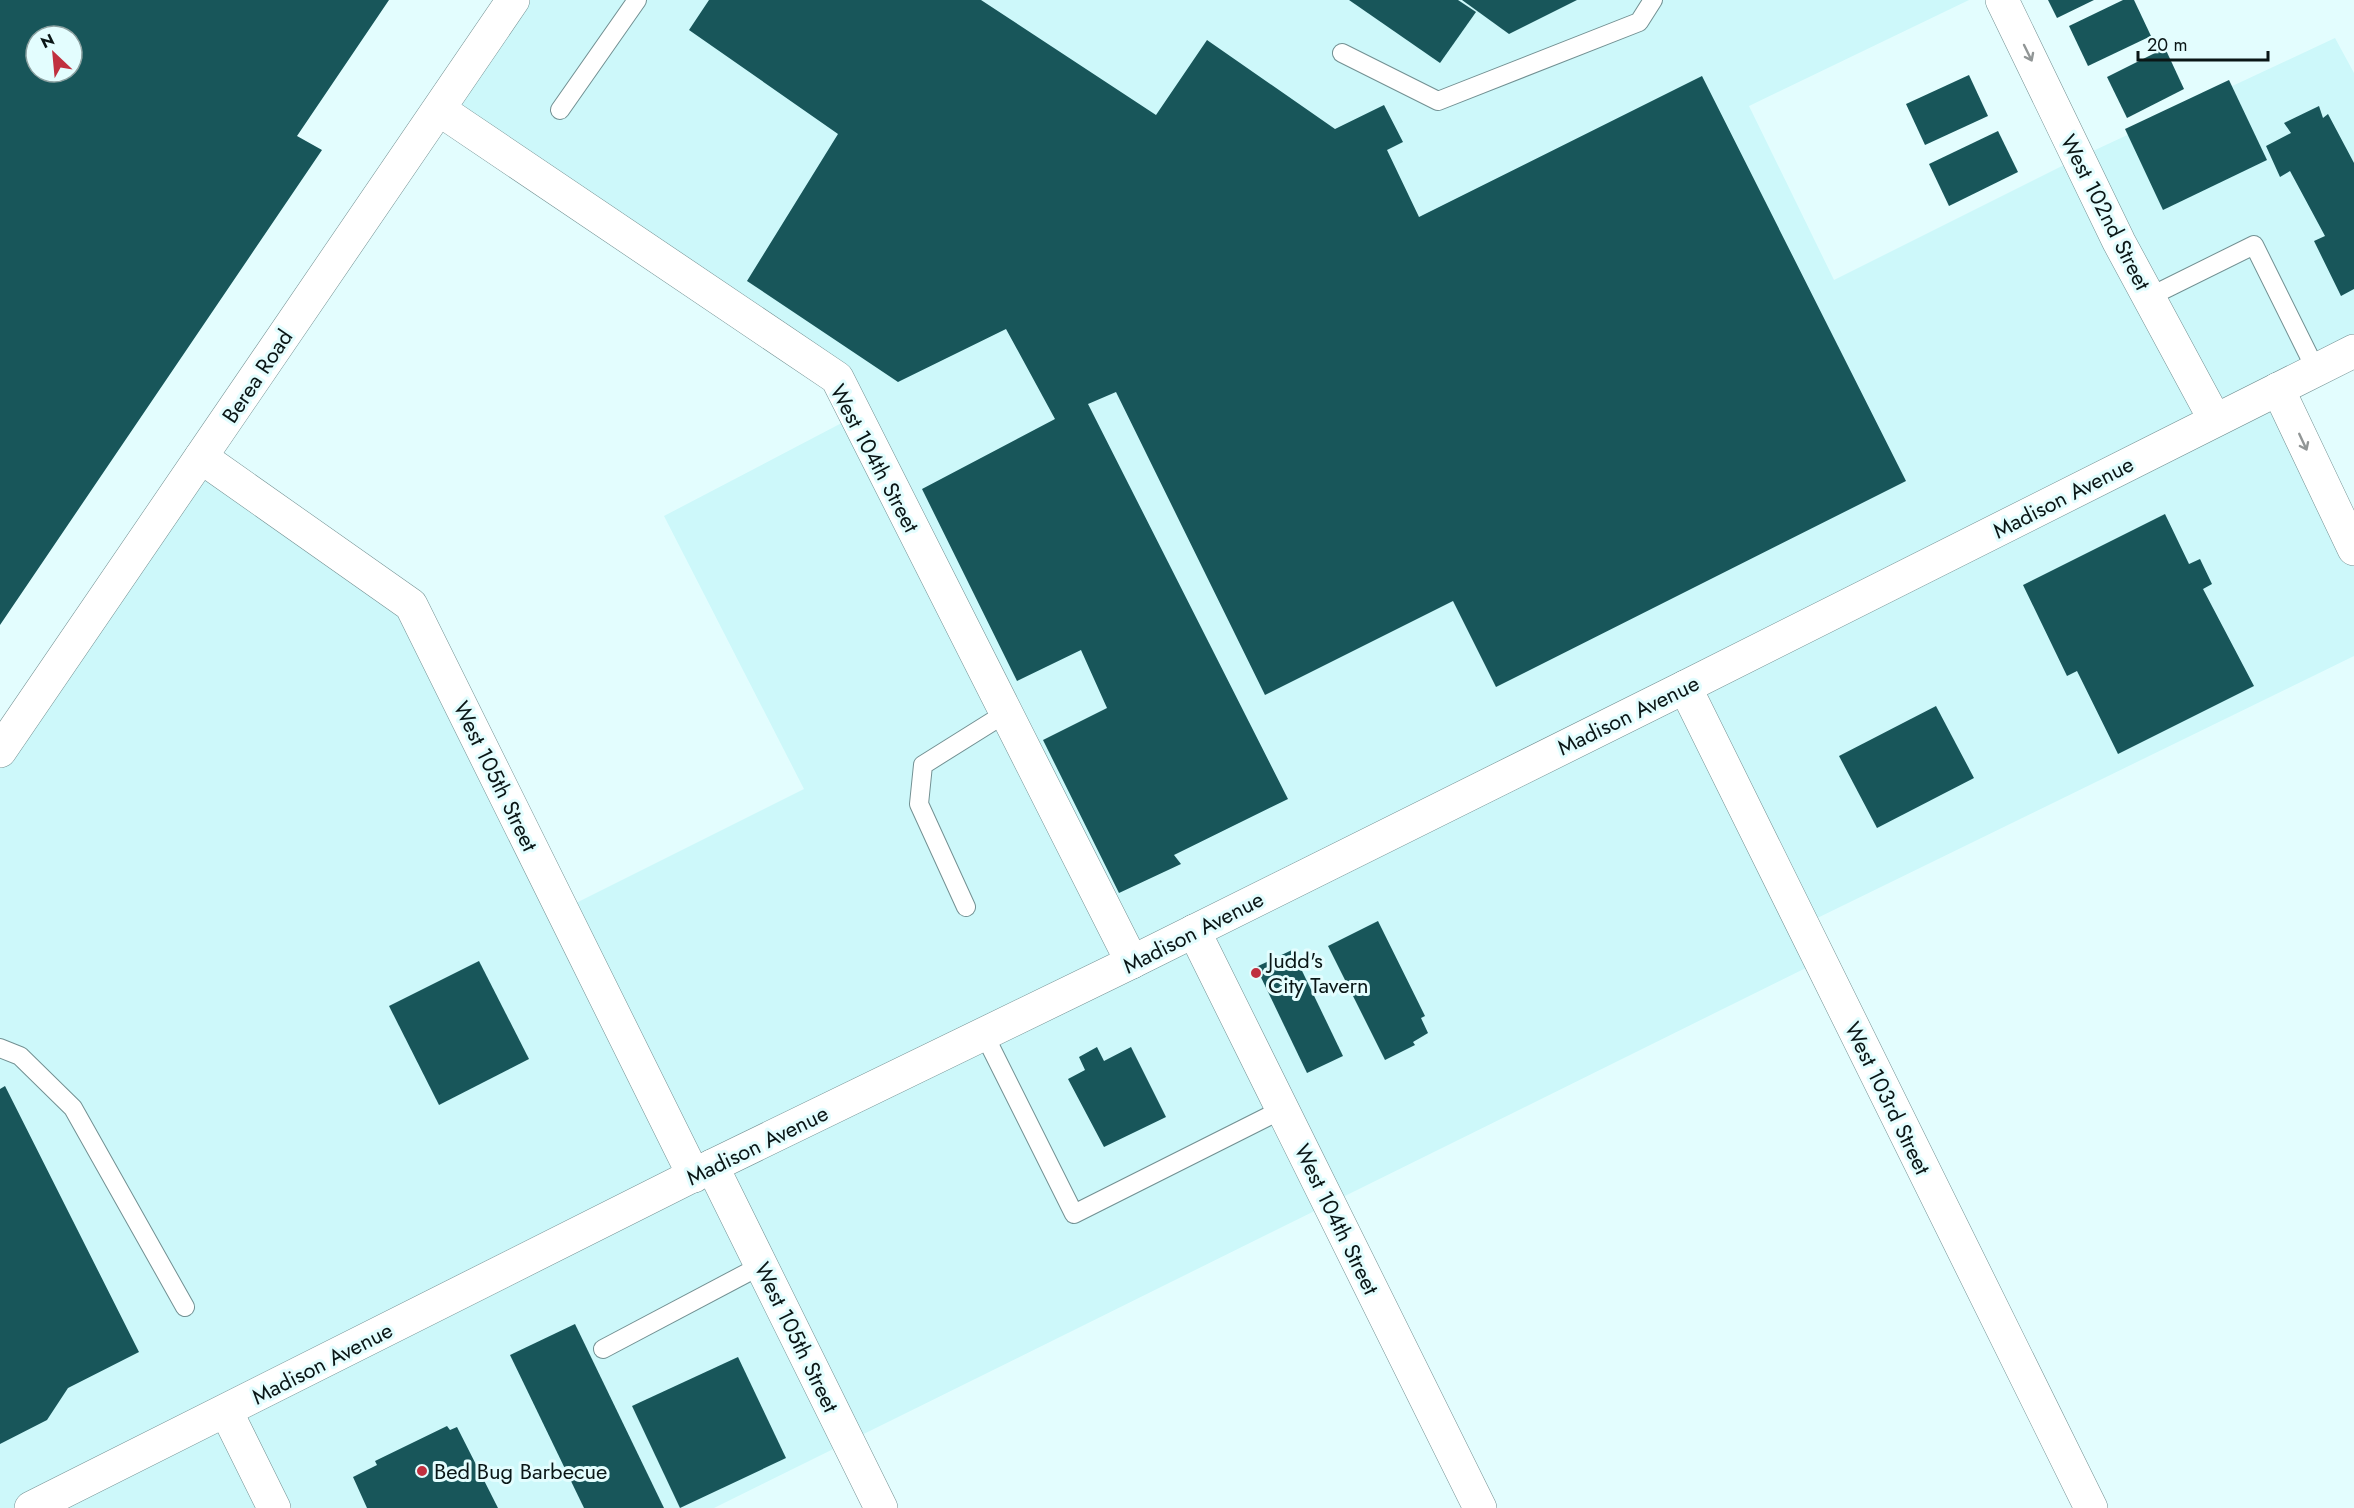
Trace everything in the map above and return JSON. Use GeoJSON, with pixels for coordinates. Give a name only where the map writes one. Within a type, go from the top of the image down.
{"type":"FeatureCollection","features":[{"type":"Feature","properties":{"kind":"street","name":"Berea Road"},"geometry":{"type":"LineString","coordinates":[[0,751],[513,0]]}},
{"type":"Feature","properties":{"kind":"street","name":"West 102nd Street"},"geometry":{"type":"LineString","coordinates":[[2002,0],[2119,242],[2215,420]]}},
{"type":"Feature","properties":{"kind":"street","name":"West 104th Street"},"geometry":{"type":"LineString","coordinates":[[440,110],[837,378],[1132,962]]}},
{"type":"Feature","properties":{"kind":"street","name":"Madison Avenue"},"geometry":{"type":"LineString","coordinates":[[30,1508],[703,1171],[1132,962],[1685,687],[2354,351]]}},
{"type":"Feature","properties":{"kind":"street"},"geometry":{"type":"LineString","coordinates":[[2278,389],[2354,549]]}},
{"type":"Feature","properties":{"kind":"street","name":"West 105th Street"},"geometry":{"type":"LineString","coordinates":[[201,457],[411,605],[703,1171],[762,1265],[881,1508]]}},
{"type":"Feature","properties":{"kind":"street","name":"West 103rd Street"},"geometry":{"type":"LineString","coordinates":[[1685,687],[2091,1508]]}},
{"type":"Feature","properties":{"kind":"street","name":"West 104th Street"},"geometry":{"type":"LineString","coordinates":[[1194,931],[1480,1508]]}},
{"type":"Feature","properties":{"kind":"street"},"geometry":{"type":"LineString","coordinates":[[226,1411],[274,1508]]}},
{"type":"Feature","properties":{"kind":"lane"},"geometry":{"type":"LineString","coordinates":[[560,110],[637,0]]}},
{"type":"Feature","properties":{"kind":"lane"},"geometry":{"type":"LineString","coordinates":[[1342,53],[1438,100],[1640,22],[1653,0]]}},
{"type":"Feature","properties":{"kind":"lane"},"geometry":{"type":"LineString","coordinates":[[2149,297],[2254,245],[2316,370]]}},
{"type":"Feature","properties":{"kind":"lane"},"geometry":{"type":"LineString","coordinates":[[966,907],[919,804],[923,765],[1006,713]]}},
{"type":"Feature","properties":{"kind":"lane"},"geometry":{"type":"LineString","coordinates":[[984,1034],[1074,1214],[1283,1109]]}},
{"type":"Feature","properties":{"kind":"lane"},"geometry":{"type":"LineString","coordinates":[[0,1048],[20,1056],[73,1108],[185,1306]]}},
{"type":"Feature","properties":{"kind":"lane"},"geometry":{"type":"LineString","coordinates":[[603,1349],[762,1265]]}},
{"type":"Feature","properties":{"kind":"shaded area"},"geometry":{"type":"Polygon","coordinates":[[[513,0],[1969,0],[1749,106],[1834,280],[2078,158],[2335,38],[2354,73],[2354,351],[2278,390],[2354,549],[2354,656],[1803,925],[1820,961],[714,1508],[0,1508],[0,751],[201,457],[411,605],[562,910],[804,789],[664,516],[855,416],[837,378],[440,110],[513,0]]]}},
{"type":"Feature","properties":{"kind":"building"},"geometry":{"type":"Polygon","coordinates":[[[0,0],[389,0],[297,136],[322,150],[0,625],[0,0]]]}},
{"type":"Feature","properties":{"kind":"building"},"geometry":{"type":"Polygon","coordinates":[[[709,0],[981,0],[1156,115],[1207,40],[1335,129],[1384,105],[1403,142],[1387,150],[1419,217],[1702,76],[1906,481],[1496,687],[1453,601],[1265,695],[1116,392],[1088,404],[1288,799],[1174,855],[1181,864],[1119,893],[1043,740],[1107,708],[1081,650],[1017,681],[922,489],[1055,419],[1006,329],[898,382],[747,281],[838,134],[689,30],[709,0]]]}},
{"type":"Feature","properties":{"kind":"building"},"geometry":{"type":"Polygon","coordinates":[[[1349,0],[1458,0],[1476,12],[1440,63],[1349,0]]]}},
{"type":"Feature","properties":{"kind":"building"},"geometry":{"type":"Polygon","coordinates":[[[1462,0],[1577,0],[1509,34],[1462,0]]]}},
{"type":"Feature","properties":{"kind":"building"},"geometry":{"type":"Polygon","coordinates":[[[2048,0],[2094,0],[2057,18],[2048,0]]]}},
{"type":"Feature","properties":{"kind":"building"},"geometry":{"type":"Polygon","coordinates":[[[2123,0],[2134,0],[2151,36],[2088,66],[2069,26],[2123,0]]]}},
{"type":"Feature","properties":{"kind":"building"},"geometry":{"type":"Polygon","coordinates":[[[2165,48],[2184,89],[2127,118],[2107,77],[2165,48]]]}},
{"type":"Feature","properties":{"kind":"building"},"geometry":{"type":"Polygon","coordinates":[[[1969,75],[1988,116],[1925,145],[1906,104],[1969,75]]]}},
{"type":"Feature","properties":{"kind":"building"},"geometry":{"type":"Polygon","coordinates":[[[2229,80],[2267,160],[2163,210],[2125,129],[2229,80]]]}},
{"type":"Feature","properties":{"kind":"building"},"geometry":{"type":"Polygon","coordinates":[[[2319,106],[2323,118],[2328,114],[2354,163],[2354,289],[2341,296],[2314,241],[2325,236],[2290,171],[2280,177],[2266,146],[2291,133],[2284,123],[2319,106]]]}},
{"type":"Feature","properties":{"kind":"building"},"geometry":{"type":"Polygon","coordinates":[[[1998,131],[2018,172],[1949,206],[1929,164],[1998,131]]]}},
{"type":"Feature","properties":{"kind":"building"},"geometry":{"type":"Polygon","coordinates":[[[2165,514],[2189,564],[2200,559],[2212,584],[2203,589],[2254,686],[2118,754],[2077,671],[2067,676],[2023,585],[2165,514]]]}},
{"type":"Feature","properties":{"kind":"building"},"geometry":{"type":"Polygon","coordinates":[[[1936,706],[1974,778],[1877,828],[1839,756],[1936,706]]]}},
{"type":"Feature","properties":{"kind":"building"},"geometry":{"type":"Polygon","coordinates":[[[1378,921],[1425,1016],[1421,1018],[1428,1033],[1413,1042],[1415,1045],[1385,1060],[1328,946],[1378,921]]]}},
{"type":"Feature","properties":{"kind":"building"},"geometry":{"type":"Polygon","coordinates":[[[1292,950],[1343,1056],[1307,1073],[1256,967],[1292,950]]]}},
{"type":"Feature","properties":{"kind":"building"},"geometry":{"type":"Polygon","coordinates":[[[479,961],[529,1059],[439,1105],[389,1006],[479,961]]]}},
{"type":"Feature","properties":{"kind":"building"},"geometry":{"type":"Polygon","coordinates":[[[1097,1047],[1104,1061],[1131,1047],[1166,1117],[1104,1147],[1068,1079],[1085,1070],[1079,1057],[1097,1047]]]}},
{"type":"Feature","properties":{"kind":"building"},"geometry":{"type":"Polygon","coordinates":[[[5,1086],[139,1352],[68,1388],[47,1420],[0,1444],[0,1089],[5,1086]]]}},
{"type":"Feature","properties":{"kind":"building"},"geometry":{"type":"Polygon","coordinates":[[[575,1324],[664,1508],[584,1508],[510,1355],[575,1324]]]}},
{"type":"Feature","properties":{"kind":"building"},"geometry":{"type":"Polygon","coordinates":[[[738,1357],[786,1458],[680,1508],[632,1406],[738,1357]]]}},
{"type":"Feature","properties":{"kind":"building","name":"Bed Bug Barbecue"},"geometry":{"type":"Polygon","coordinates":[[[447,1426],[450,1430],[457,1427],[498,1508],[367,1508],[353,1477],[377,1465],[375,1461],[447,1426]]]}},
{"type":"Feature","properties":{"kind":"place","name":"Judd's City Tavern"},"geometry":{"type":"Point","coordinates":[1256,973]}},
{"type":"Feature","properties":{"kind":"place","name":"Bed Bug Barbecue"},"geometry":{"type":"Point","coordinates":[422,1471]}}]}
